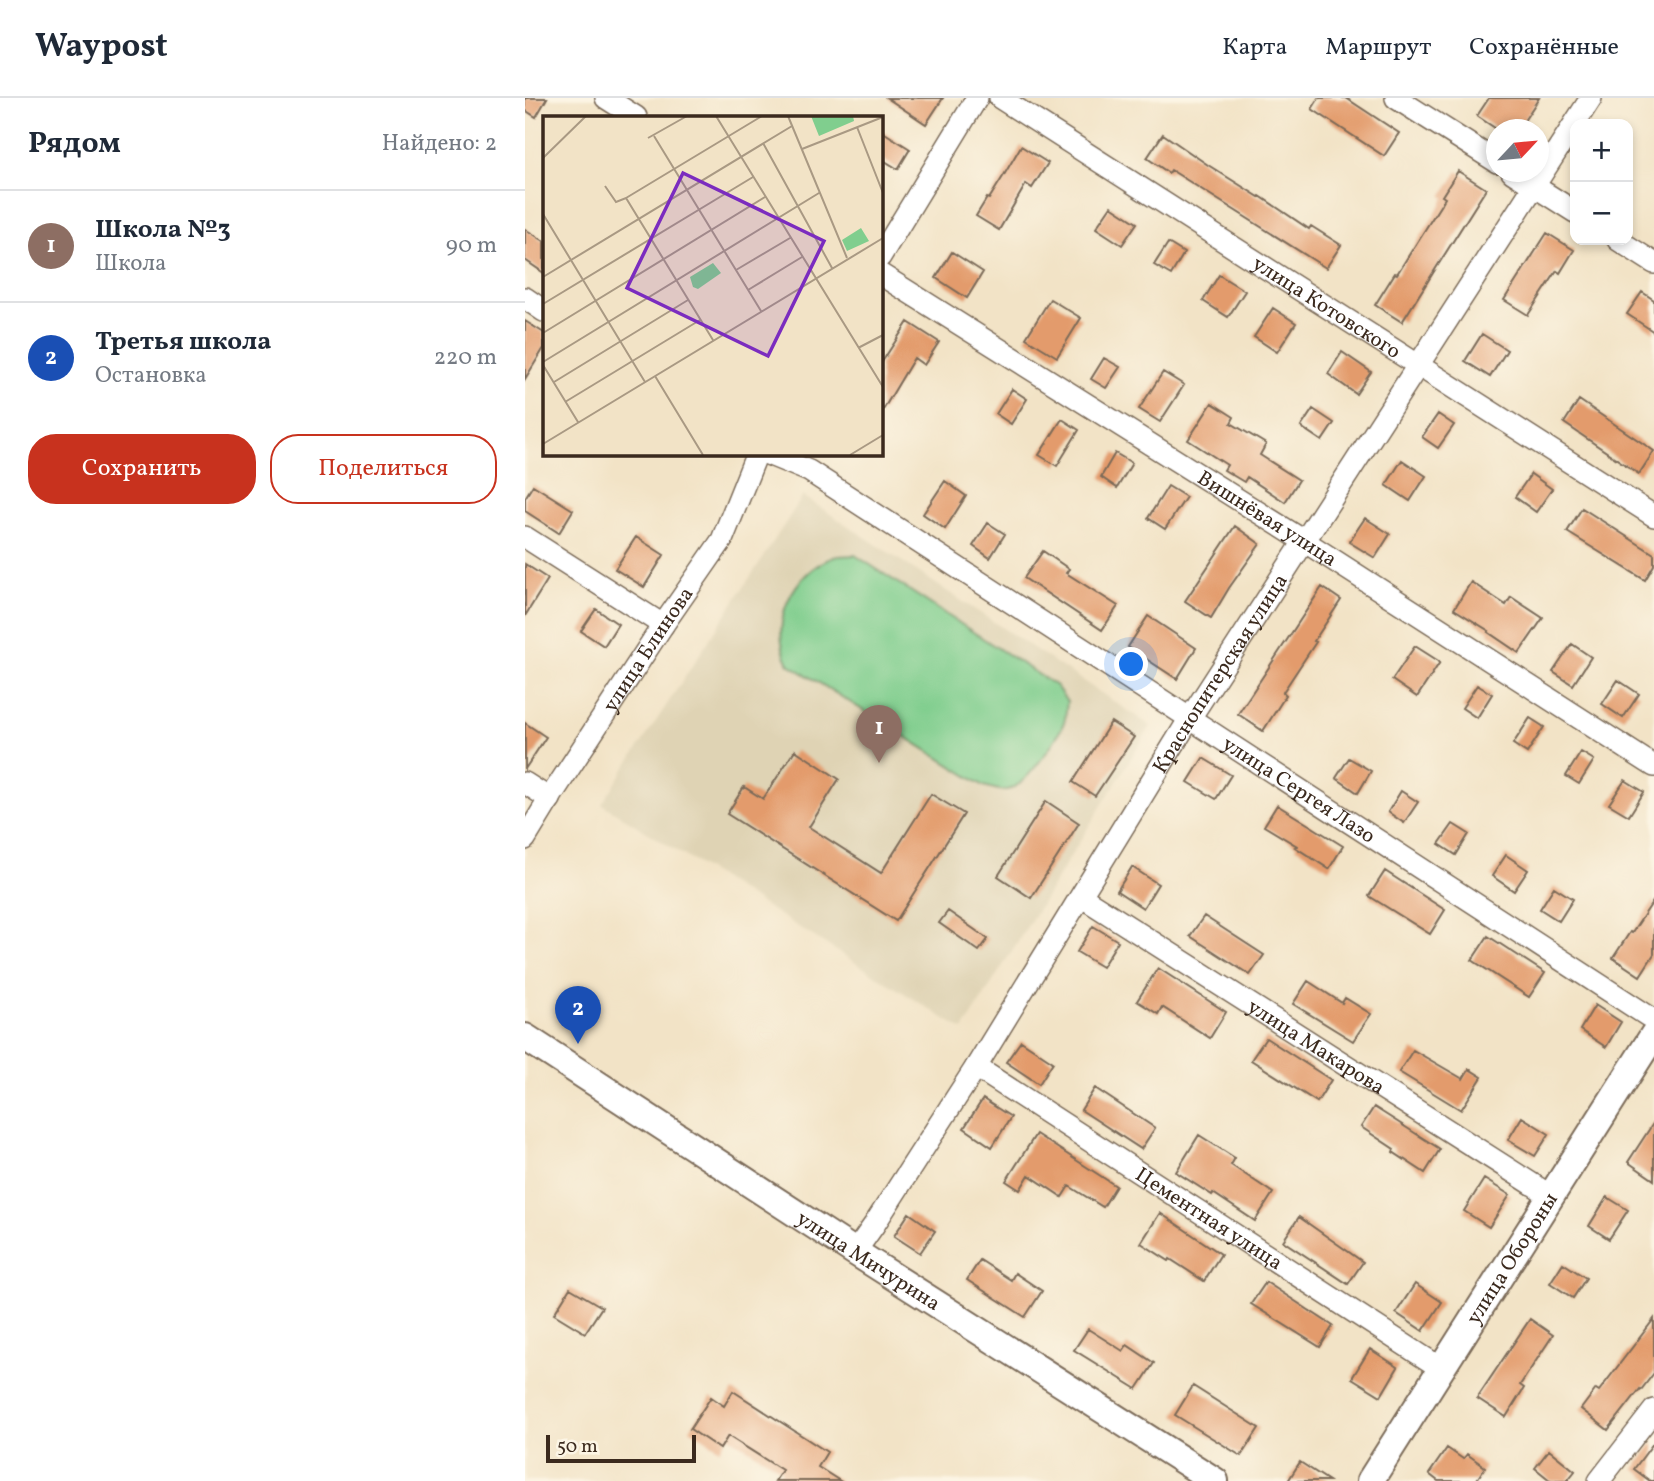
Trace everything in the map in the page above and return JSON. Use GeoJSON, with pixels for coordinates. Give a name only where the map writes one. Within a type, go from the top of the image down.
{"type":"FeatureCollection","features":[{"type":"Feature","properties":{"kind":"street"},"geometry":{"type":"LineString","coordinates":[[605,98],[634,116]]}},
{"type":"Feature","properties":{"kind":"street"},"geometry":{"type":"LineString","coordinates":[[882,254],[977,98]]}},
{"type":"Feature","properties":{"kind":"street","name":"улица Котовского"},"geometry":{"type":"LineString","coordinates":[[1000,98],[1654,516]]}},
{"type":"Feature","properties":{"kind":"street"},"geometry":{"type":"LineString","coordinates":[[1396,98],[1486,156]]}},
{"type":"Feature","properties":{"kind":"street","name":"Краснопитерская улица"},"geometry":{"type":"LineString","coordinates":[[855,1252],[976,1068],[1190,718],[1591,98]]}},
{"type":"Feature","properties":{"kind":"street"},"geometry":{"type":"LineString","coordinates":[[1528,182],[1570,209]]}},
{"type":"Feature","properties":{"kind":"street"},"geometry":{"type":"LineString","coordinates":[[1626,245],[1654,263]]}},
{"type":"Feature","properties":{"kind":"street","name":"Вишнёвая улица"},"geometry":{"type":"LineString","coordinates":[[882,275],[1304,541],[1654,766]]}},
{"type":"Feature","properties":{"kind":"street"},"geometry":{"type":"LineString","coordinates":[[525,298],[543,310]]}},
{"type":"Feature","properties":{"kind":"street","name":"улица Блинова"},"geometry":{"type":"LineString","coordinates":[[525,839],[663,625],[722,540],[756,455]]}},
{"type":"Feature","properties":{"kind":"street","name":"улица Сергея Лазо"},"geometry":{"type":"LineString","coordinates":[[770,455],[809,471],[1654,1020]]}},
{"type":"Feature","properties":{"kind":"street"},"geometry":{"type":"LineString","coordinates":[[525,537],[663,625]]}},
{"type":"Feature","properties":{"kind":"street"},"geometry":{"type":"LineString","coordinates":[[525,783],[550,799]]}},
{"type":"Feature","properties":{"kind":"street","name":"улица Макарова"},"geometry":{"type":"LineString","coordinates":[[1082,897],[1551,1196]]}},
{"type":"Feature","properties":{"kind":"street","name":"улица Обороны"},"geometry":{"type":"LineString","coordinates":[[1370,1481],[1654,1034]]}},
{"type":"Feature","properties":{"kind":"street","name":"улица Мичурина"},"geometry":{"type":"LineString","coordinates":[[525,1037],[855,1252],[1215,1481]]}},
{"type":"Feature","properties":{"kind":"street","name":"Цементная улица"},"geometry":{"type":"LineString","coordinates":[[976,1068],[1442,1368]]}},
{"type":"Feature","properties":{"kind":"street"},"geometry":{"type":"LineString","coordinates":[[1599,1481],[1654,1410]]}},
{"type":"Feature","properties":{"kind":"shaded area"},"geometry":{"type":"Polygon","coordinates":[[[803,496],[1151,726],[963,1030],[602,804],[803,496]]]}},
{"type":"Feature","properties":{"kind":"green space"},"geometry":{"type":"Polygon","coordinates":[[[855,555],[1056,686],[1067,702],[1065,719],[1043,758],[1018,785],[1004,790],[984,786],[789,664],[781,633],[788,601],[796,587],[806,574],[819,564],[836,556],[855,555]]]}},
{"type":"Feature","properties":{"kind":"building"},"geometry":{"type":"Polygon","coordinates":[[[525,98],[547,98],[536,117],[525,110],[525,98]]]}},
{"type":"Feature","properties":{"kind":"building"},"geometry":{"type":"Polygon","coordinates":[[[887,98],[943,98],[926,124],[887,98]]]}},
{"type":"Feature","properties":{"kind":"building"},"geometry":{"type":"Polygon","coordinates":[[[1319,98],[1346,98],[1399,133],[1384,156],[1312,109],[1319,98]]]}},
{"type":"Feature","properties":{"kind":"building"},"geometry":{"type":"Polygon","coordinates":[[[1489,98],[1539,98],[1525,119],[1486,119],[1486,122],[1477,116],[1489,98]]]}},
{"type":"Feature","properties":{"kind":"building"},"geometry":{"type":"Polygon","coordinates":[[[882,131],[910,149],[898,169],[882,159],[882,131]]]}},
{"type":"Feature","properties":{"kind":"building"},"geometry":{"type":"Polygon","coordinates":[[[1163,134],[1309,229],[1311,226],[1341,245],[1326,268],[1171,170],[1169,173],[1147,158],[1163,134]]]}},
{"type":"Feature","properties":{"kind":"building"},"geometry":{"type":"Polygon","coordinates":[[[1021,146],[1048,163],[1032,188],[1026,184],[999,230],[976,216],[1021,146]]]}},
{"type":"Feature","properties":{"kind":"building"},"geometry":{"type":"Polygon","coordinates":[[[1458,171],[1486,189],[1402,322],[1375,305],[1445,198],[1442,196],[1458,171]]]}},
{"type":"Feature","properties":{"kind":"building"},"geometry":{"type":"Polygon","coordinates":[[[1111,206],[1137,223],[1122,245],[1096,228],[1111,206]]]}},
{"type":"Feature","properties":{"kind":"building"},"geometry":{"type":"Polygon","coordinates":[[[525,229],[543,240],[543,272],[525,260],[525,229]]]}},
{"type":"Feature","properties":{"kind":"building"},"geometry":{"type":"Polygon","coordinates":[[[1547,233],[1574,250],[1528,315],[1504,300],[1547,233]]]}},
{"type":"Feature","properties":{"kind":"building"},"geometry":{"type":"Polygon","coordinates":[[[1168,243],[1184,253],[1171,275],[1154,265],[1168,243]]]}},
{"type":"Feature","properties":{"kind":"building"},"geometry":{"type":"Polygon","coordinates":[[[952,252],[983,272],[967,298],[936,278],[952,252]]]}},
{"type":"Feature","properties":{"kind":"building"},"geometry":{"type":"Polygon","coordinates":[[[1219,275],[1245,291],[1228,317],[1203,301],[1219,275]]]}},
{"type":"Feature","properties":{"kind":"building"},"geometry":{"type":"Polygon","coordinates":[[[1642,292],[1654,300],[1654,332],[1627,314],[1642,292]]]}},
{"type":"Feature","properties":{"kind":"building"},"geometry":{"type":"Polygon","coordinates":[[[1050,299],[1081,318],[1057,357],[1026,338],[1050,299]]]}},
{"type":"Feature","properties":{"kind":"building"},"geometry":{"type":"Polygon","coordinates":[[[1273,308],[1296,323],[1277,352],[1254,337],[1273,308]]]}},
{"type":"Feature","properties":{"kind":"building"},"geometry":{"type":"Polygon","coordinates":[[[525,321],[543,332],[543,350],[525,379],[525,321]]]}},
{"type":"Feature","properties":{"kind":"building"},"geometry":{"type":"Polygon","coordinates":[[[908,322],[939,342],[924,365],[914,358],[882,412],[882,362],[908,322]]]}},
{"type":"Feature","properties":{"kind":"building"},"geometry":{"type":"Polygon","coordinates":[[[1482,334],[1507,350],[1490,377],[1465,361],[1482,334]]]}},
{"type":"Feature","properties":{"kind":"building"},"geometry":{"type":"Polygon","coordinates":[[[1342,352],[1371,372],[1356,394],[1328,374],[1342,352]]]}},
{"type":"Feature","properties":{"kind":"building"},"geometry":{"type":"Polygon","coordinates":[[[1104,358],[1120,367],[1106,388],[1091,379],[1104,358]]]}},
{"type":"Feature","properties":{"kind":"building"},"geometry":{"type":"Polygon","coordinates":[[[1163,372],[1184,385],[1160,422],[1139,409],[1163,372]]]}},
{"type":"Feature","properties":{"kind":"building"},"geometry":{"type":"Polygon","coordinates":[[[1012,389],[1027,399],[1011,424],[996,414],[1012,389]]]}},
{"type":"Feature","properties":{"kind":"building"},"geometry":{"type":"Polygon","coordinates":[[[1579,400],[1654,451],[1639,474],[1564,423],[1579,400]]]}},
{"type":"Feature","properties":{"kind":"building"},"geometry":{"type":"Polygon","coordinates":[[[1212,403],[1234,417],[1231,423],[1266,444],[1260,455],[1299,480],[1285,502],[1247,477],[1244,482],[1224,470],[1227,465],[1188,440],[1212,403]]]}},
{"type":"Feature","properties":{"kind":"building"},"geometry":{"type":"Polygon","coordinates":[[[1313,409],[1334,423],[1322,441],[1301,427],[1313,409]]]}},
{"type":"Feature","properties":{"kind":"building"},"geometry":{"type":"Polygon","coordinates":[[[1438,414],[1454,425],[1438,448],[1422,437],[1438,414]]]}},
{"type":"Feature","properties":{"kind":"building"},"geometry":{"type":"Polygon","coordinates":[[[1062,419],[1079,430],[1057,466],[1039,455],[1062,419]]]}},
{"type":"Feature","properties":{"kind":"building"},"geometry":{"type":"Polygon","coordinates":[[[1115,453],[1132,463],[1117,488],[1101,477],[1115,453]]]}},
{"type":"Feature","properties":{"kind":"building"},"geometry":{"type":"Polygon","coordinates":[[[1402,460],[1426,476],[1410,501],[1386,485],[1402,460]]]}},
{"type":"Feature","properties":{"kind":"building"},"geometry":{"type":"Polygon","coordinates":[[[1531,474],[1552,489],[1536,512],[1515,497],[1531,474]]]}},
{"type":"Feature","properties":{"kind":"building"},"geometry":{"type":"Polygon","coordinates":[[[945,481],[966,496],[945,529],[923,514],[945,481]]]}},
{"type":"Feature","properties":{"kind":"building"},"geometry":{"type":"Polygon","coordinates":[[[533,485],[573,510],[559,533],[525,511],[525,498],[533,485]]]}},
{"type":"Feature","properties":{"kind":"building"},"geometry":{"type":"Polygon","coordinates":[[[1168,486],[1186,497],[1165,529],[1148,518],[1168,486]]]}},
{"type":"Feature","properties":{"kind":"building"},"geometry":{"type":"Polygon","coordinates":[[[1582,508],[1654,554],[1654,565],[1645,580],[1567,532],[1582,508]]]}},
{"type":"Feature","properties":{"kind":"building"},"geometry":{"type":"Polygon","coordinates":[[[1365,518],[1390,534],[1375,558],[1349,542],[1365,518]]]}},
{"type":"Feature","properties":{"kind":"building"},"geometry":{"type":"Polygon","coordinates":[[[988,523],[1005,534],[990,558],[973,546],[988,523]]]}},
{"type":"Feature","properties":{"kind":"building"},"geometry":{"type":"Polygon","coordinates":[[[1235,526],[1260,544],[1211,618],[1185,601],[1235,526]]]}},
{"type":"Feature","properties":{"kind":"building"},"geometry":{"type":"Polygon","coordinates":[[[636,537],[664,555],[644,587],[615,569],[636,537]]]}},
{"type":"Feature","properties":{"kind":"building"},"geometry":{"type":"Polygon","coordinates":[[[1043,551],[1069,569],[1066,573],[1118,606],[1102,630],[1024,578],[1043,551]]]}},
{"type":"Feature","properties":{"kind":"building"},"geometry":{"type":"Polygon","coordinates":[[[525,564],[548,579],[525,616],[525,564]]]}},
{"type":"Feature","properties":{"kind":"building"},"geometry":{"type":"Polygon","coordinates":[[[1471,582],[1506,605],[1511,597],[1543,618],[1519,653],[1454,609],[1471,582]]]}},
{"type":"Feature","properties":{"kind":"building"},"geometry":{"type":"Polygon","coordinates":[[[1322,587],[1341,600],[1283,692],[1286,695],[1263,731],[1238,714],[1322,587]]]}},
{"type":"Feature","properties":{"kind":"building"},"geometry":{"type":"Polygon","coordinates":[[[596,609],[618,624],[604,646],[581,631],[596,609]]]}},
{"type":"Feature","properties":{"kind":"building"},"geometry":{"type":"Polygon","coordinates":[[[1148,616],[1196,648],[1177,679],[1128,647],[1148,616]]]}},
{"type":"Feature","properties":{"kind":"building"},"geometry":{"type":"Polygon","coordinates":[[[1572,644],[1591,657],[1573,685],[1553,672],[1572,644]]]}},
{"type":"Feature","properties":{"kind":"building"},"geometry":{"type":"Polygon","coordinates":[[[1415,646],[1440,662],[1417,697],[1392,680],[1415,646]]]}},
{"type":"Feature","properties":{"kind":"building"},"geometry":{"type":"Polygon","coordinates":[[[1618,680],[1639,694],[1623,718],[1602,704],[1618,680]]]}},
{"type":"Feature","properties":{"kind":"building"},"geometry":{"type":"Polygon","coordinates":[[[1477,685],[1492,694],[1477,718],[1462,708],[1477,685]]]}},
{"type":"Feature","properties":{"kind":"building"},"geometry":{"type":"Polygon","coordinates":[[[1530,718],[1544,727],[1527,753],[1513,744],[1530,718]]]}},
{"type":"Feature","properties":{"kind":"building"},"geometry":{"type":"Polygon","coordinates":[[[1111,722],[1134,737],[1095,796],[1073,782],[1111,722]]]}},
{"type":"Feature","properties":{"kind":"building"},"geometry":{"type":"Polygon","coordinates":[[[525,723],[546,737],[525,769],[525,723]]]}},
{"type":"Feature","properties":{"kind":"building"},"geometry":{"type":"Polygon","coordinates":[[[795,750],[839,779],[809,827],[881,873],[931,794],[964,814],[896,921],[727,814],[744,787],[763,799],[795,750]]]}},
{"type":"Feature","properties":{"kind":"building"},"geometry":{"type":"Polygon","coordinates":[[[1581,752],[1594,760],[1579,784],[1566,776],[1581,752]]]}},
{"type":"Feature","properties":{"kind":"building"},"geometry":{"type":"Polygon","coordinates":[[[1203,758],[1231,775],[1216,799],[1188,782],[1203,758]]]}},
{"type":"Feature","properties":{"kind":"building"},"geometry":{"type":"Polygon","coordinates":[[[1349,758],[1371,771],[1358,793],[1336,778],[1349,758]]]}},
{"type":"Feature","properties":{"kind":"building"},"geometry":{"type":"Polygon","coordinates":[[[1625,780],[1644,792],[1629,816],[1609,804],[1625,780]]]}},
{"type":"Feature","properties":{"kind":"building"},"geometry":{"type":"Polygon","coordinates":[[[1401,791],[1418,802],[1404,823],[1388,812],[1401,791]]]}},
{"type":"Feature","properties":{"kind":"building"},"geometry":{"type":"Polygon","coordinates":[[[1046,801],[1079,823],[1031,898],[998,876],[1046,801]]]}},
{"type":"Feature","properties":{"kind":"building"},"geometry":{"type":"Polygon","coordinates":[[[1277,805],[1343,846],[1329,869],[1264,826],[1277,805]]]}},
{"type":"Feature","properties":{"kind":"building"},"geometry":{"type":"Polygon","coordinates":[[[1453,824],[1469,834],[1456,855],[1439,844],[1453,824]]]}},
{"type":"Feature","properties":{"kind":"building"},"geometry":{"type":"Polygon","coordinates":[[[1506,855],[1528,870],[1514,891],[1492,876],[1506,855]]]}},
{"type":"Feature","properties":{"kind":"building"},"geometry":{"type":"Polygon","coordinates":[[[1132,867],[1158,884],[1143,908],[1117,891],[1132,867]]]}},
{"type":"Feature","properties":{"kind":"building"},"geometry":{"type":"Polygon","coordinates":[[[1385,871],[1445,910],[1430,934],[1369,896],[1385,871]]]}},
{"type":"Feature","properties":{"kind":"building"},"geometry":{"type":"Polygon","coordinates":[[[1554,887],[1573,899],[1559,921],[1540,909],[1554,887]]]}},
{"type":"Feature","properties":{"kind":"building"},"geometry":{"type":"Polygon","coordinates":[[[1654,900],[1654,954],[1640,976],[1613,958],[1654,900]]]}},
{"type":"Feature","properties":{"kind":"building"},"geometry":{"type":"Polygon","coordinates":[[[948,911],[988,939],[979,951],[939,923],[948,911]]]}},
{"type":"Feature","properties":{"kind":"building"},"geometry":{"type":"Polygon","coordinates":[[[1204,916],[1264,955],[1250,975],[1190,936],[1204,916]]]}},
{"type":"Feature","properties":{"kind":"building"},"geometry":{"type":"Polygon","coordinates":[[[1093,926],[1118,941],[1102,967],[1077,952],[1093,926]]]}},
{"type":"Feature","properties":{"kind":"building"},"geometry":{"type":"Polygon","coordinates":[[[1488,936],[1545,973],[1529,997],[1472,960],[1488,936]]]}},
{"type":"Feature","properties":{"kind":"building"},"geometry":{"type":"Polygon","coordinates":[[[1158,968],[1226,1012],[1210,1038],[1162,1007],[1158,1014],[1137,1001],[1158,968]]]}},
{"type":"Feature","properties":{"kind":"building"},"geometry":{"type":"Polygon","coordinates":[[[1308,981],[1342,1003],[1345,998],[1371,1014],[1353,1041],[1293,1004],[1308,981]]]}},
{"type":"Feature","properties":{"kind":"building"},"geometry":{"type":"Polygon","coordinates":[[[1595,1005],[1621,1022],[1606,1047],[1580,1030],[1595,1005]]]}},
{"type":"Feature","properties":{"kind":"building"},"geometry":{"type":"Polygon","coordinates":[[[1266,1038],[1331,1080],[1317,1102],[1251,1060],[1266,1038]]]}},
{"type":"Feature","properties":{"kind":"building"},"geometry":{"type":"Polygon","coordinates":[[[1021,1041],[1053,1062],[1039,1084],[1006,1062],[1021,1041]]]}},
{"type":"Feature","properties":{"kind":"building"},"geometry":{"type":"Polygon","coordinates":[[[1413,1050],[1463,1079],[1469,1069],[1482,1077],[1461,1110],[1399,1072],[1413,1050]]]}},
{"type":"Feature","properties":{"kind":"building"},"geometry":{"type":"Polygon","coordinates":[[[1095,1088],[1155,1128],[1141,1149],[1081,1110],[1095,1088]]]}},
{"type":"Feature","properties":{"kind":"building"},"geometry":{"type":"Polygon","coordinates":[[[983,1099],[1011,1117],[992,1147],[964,1128],[983,1099]]]}},
{"type":"Feature","properties":{"kind":"building"},"geometry":{"type":"Polygon","coordinates":[[[1374,1107],[1440,1149],[1425,1173],[1361,1127],[1374,1107]]]}},
{"type":"Feature","properties":{"kind":"building"},"geometry":{"type":"Polygon","coordinates":[[[1522,1117],[1549,1134],[1535,1156],[1508,1140],[1522,1117]]]}},
{"type":"Feature","properties":{"kind":"building"},"geometry":{"type":"Polygon","coordinates":[[[1654,1122],[1654,1180],[1628,1162],[1654,1122]]]}},
{"type":"Feature","properties":{"kind":"building"},"geometry":{"type":"Polygon","coordinates":[[[1036,1134],[1116,1186],[1103,1207],[1069,1186],[1062,1197],[1029,1175],[1020,1190],[1006,1181],[1036,1134]]]}},
{"type":"Feature","properties":{"kind":"building"},"geometry":{"type":"Polygon","coordinates":[[[1199,1135],[1235,1158],[1231,1165],[1273,1193],[1255,1221],[1176,1172],[1199,1135]]]}},
{"type":"Feature","properties":{"kind":"building"},"geometry":{"type":"Polygon","coordinates":[[[1484,1179],[1510,1195],[1489,1227],[1464,1211],[1484,1179]]]}},
{"type":"Feature","properties":{"kind":"building"},"geometry":{"type":"Polygon","coordinates":[[[1607,1197],[1628,1210],[1609,1239],[1589,1226],[1607,1197]]]}},
{"type":"Feature","properties":{"kind":"building"},"geometry":{"type":"Polygon","coordinates":[[[909,1213],[935,1231],[920,1253],[894,1236],[909,1213]]]}},
{"type":"Feature","properties":{"kind":"building"},"geometry":{"type":"Polygon","coordinates":[[[1160,1213],[1221,1254],[1204,1281],[1141,1243],[1160,1213]]]}},
{"type":"Feature","properties":{"kind":"building"},"geometry":{"type":"Polygon","coordinates":[[[1299,1217],[1363,1262],[1348,1284],[1283,1241],[1299,1217]]]}},
{"type":"Feature","properties":{"kind":"building"},"geometry":{"type":"Polygon","coordinates":[[[980,1260],[1011,1280],[1015,1273],[1042,1291],[1025,1317],[967,1280],[980,1260]]]}},
{"type":"Feature","properties":{"kind":"building"},"geometry":{"type":"Polygon","coordinates":[[[1563,1263],[1586,1278],[1573,1298],[1550,1283],[1563,1263]]]}},
{"type":"Feature","properties":{"kind":"building"},"geometry":{"type":"Polygon","coordinates":[[[1266,1282],[1333,1326],[1320,1347],[1251,1304],[1266,1282]]]}},
{"type":"Feature","properties":{"kind":"building"},"geometry":{"type":"Polygon","coordinates":[[[1415,1284],[1442,1302],[1423,1331],[1396,1313],[1415,1284]]]}},
{"type":"Feature","properties":{"kind":"building"},"geometry":{"type":"Polygon","coordinates":[[[570,1288],[602,1307],[585,1333],[554,1314],[570,1288]]]}},
{"type":"Feature","properties":{"kind":"building"},"geometry":{"type":"Polygon","coordinates":[[[1530,1319],[1553,1335],[1520,1385],[1524,1388],[1506,1417],[1477,1398],[1530,1319]]]}},
{"type":"Feature","properties":{"kind":"building"},"geometry":{"type":"Polygon","coordinates":[[[1654,1319],[1654,1373],[1608,1430],[1581,1409],[1596,1389],[1599,1391],[1654,1319]]]}},
{"type":"Feature","properties":{"kind":"building"},"geometry":{"type":"Polygon","coordinates":[[[1088,1329],[1123,1351],[1127,1345],[1154,1363],[1137,1389],[1074,1350],[1088,1329]]]}},
{"type":"Feature","properties":{"kind":"building"},"geometry":{"type":"Polygon","coordinates":[[[1370,1349],[1398,1367],[1381,1396],[1352,1378],[1370,1349]]]}},
{"type":"Feature","properties":{"kind":"building"},"geometry":{"type":"Polygon","coordinates":[[[1193,1386],[1259,1428],[1241,1456],[1175,1415],[1193,1386]]]}},
{"type":"Feature","properties":{"kind":"building"},"geometry":{"type":"Polygon","coordinates":[[[733,1391],[827,1452],[818,1467],[840,1481],[775,1481],[782,1470],[728,1436],[720,1449],[690,1429],[711,1397],[724,1406],[733,1391]]]}},
{"type":"Feature","properties":{"kind":"building"},"geometry":{"type":"Polygon","coordinates":[[[1654,1442],[1654,1481],[1650,1481],[1634,1469],[1654,1442]]]}},
{"type":"Feature","properties":{"kind":"building"},"geometry":{"type":"Polygon","coordinates":[[[1447,1448],[1463,1459],[1467,1454],[1485,1467],[1476,1481],[1438,1481],[1429,1474],[1447,1448]]]}},
{"type":"Feature","properties":{"kind":"building"},"geometry":{"type":"Polygon","coordinates":[[[1549,1450],[1575,1471],[1567,1481],[1551,1481],[1535,1468],[1549,1450]]]}},
{"type":"Feature","properties":{"kind":"building"},"geometry":{"type":"Polygon","coordinates":[[[1300,1462],[1329,1481],[1288,1481],[1300,1462]]]}},
{"type":"Feature","properties":{"kind":"place","name":"Школа №3"},"geometry":{"type":"Point","coordinates":[879,763]}},
{"type":"Feature","properties":{"kind":"place","name":"Третья школа"},"geometry":{"type":"Point","coordinates":[578,1044]}}]}
